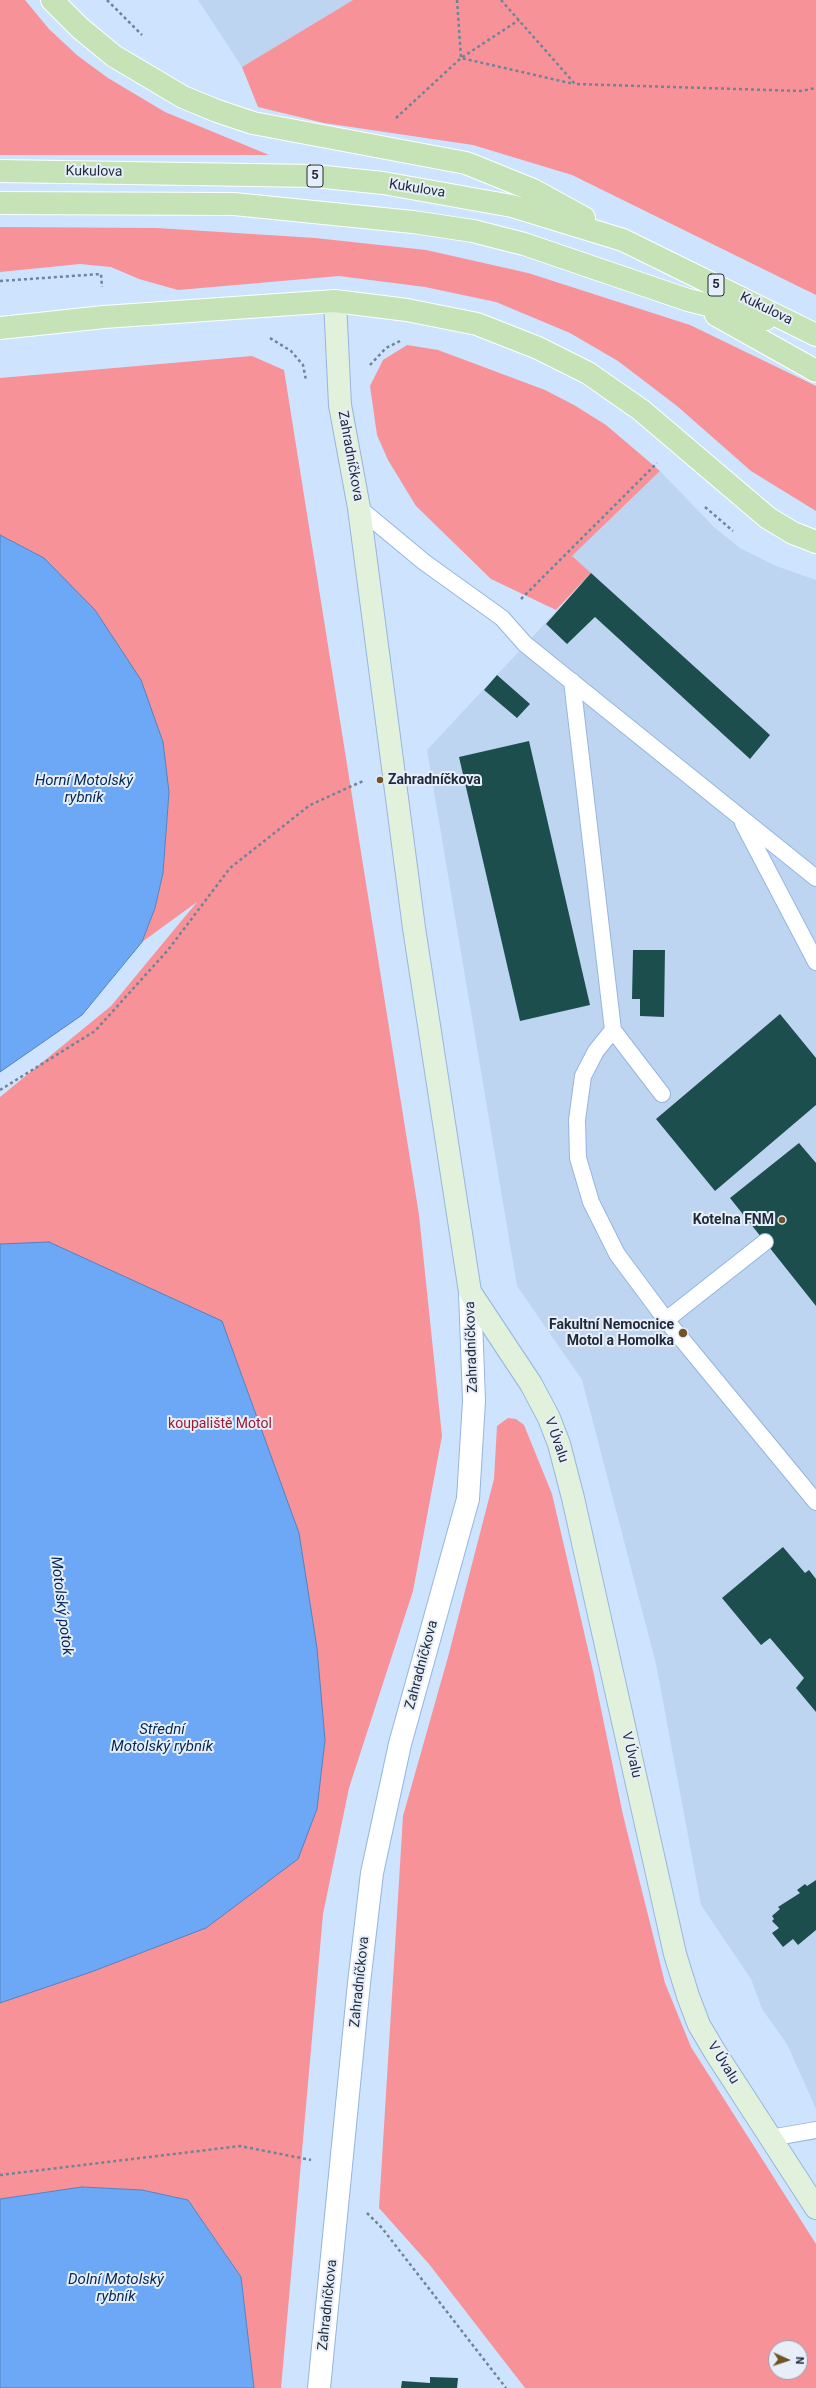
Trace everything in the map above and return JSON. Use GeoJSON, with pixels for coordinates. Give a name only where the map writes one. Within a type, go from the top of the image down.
{"type":"FeatureCollection","features":[{"type":"Feature","properties":{"kind":"main road"},"geometry":{"type":"LineString","coordinates":[[52,0],[80,28],[114,56],[183,97],[252,123],[466,163],[533,190],[624,240]]}},
{"type":"Feature","properties":{"kind":"main road","name":"Kukulova"},"geometry":{"type":"LineString","coordinates":[[0,171],[314,176],[383,183],[512,206],[624,240],[812,332]]}},
{"type":"Feature","properties":{"kind":"main road","name":"Kukulova"},"geometry":{"type":"LineString","coordinates":[[0,203],[234,204],[413,222],[473,231],[524,244],[688,300],[812,332]]}},
{"type":"Feature","properties":{"kind":"main road"},"geometry":{"type":"LineString","coordinates":[[688,300],[816,371]]}},
{"type":"Feature","properties":{"kind":"main road"},"geometry":{"type":"LineString","coordinates":[[0,328],[104,317],[335,301],[406,310],[477,324],[538,348],[588,373],[642,410],[768,518],[793,533],[816,542]]}},
{"type":"Feature","properties":{"kind":"street","name":"Zahradníčkova"},"geometry":{"type":"LineString","coordinates":[[319,2388],[359,1983],[372,1873],[400,1744],[468,1499],[474,1402],[470,1292],[413,920],[360,508],[340,405],[335,301]]}},
{"type":"Feature","properties":{"kind":"street","name":"V Úvalu"},"geometry":{"type":"LineString","coordinates":[[470,1292],[531,1384],[549,1418],[558,1444],[574,1498],[675,1954],[688,1996],[699,2024],[715,2052],[816,2208]]}},
{"type":"Feature","properties":{"kind":"lane"},"geometry":{"type":"LineString","coordinates":[[360,508],[424,562],[502,618],[525,644],[816,878]]}},
{"type":"Feature","properties":{"kind":"lane"},"geometry":{"type":"LineString","coordinates":[[572,681],[613,1030],[662,1094]]}},
{"type":"Feature","properties":{"kind":"lane"},"geometry":{"type":"LineString","coordinates":[[739,816],[816,962]]}},
{"type":"Feature","properties":{"kind":"lane"},"geometry":{"type":"LineString","coordinates":[[613,1030],[596,1051],[583,1076],[577,1120],[578,1158],[591,1202],[617,1254],[666,1320],[816,1502]]}},
{"type":"Feature","properties":{"kind":"lane"},"geometry":{"type":"LineString","coordinates":[[666,1320],[765,1242]]}},
{"type":"Feature","properties":{"kind":"lane"},"geometry":{"type":"LineString","coordinates":[[770,2138],[816,2130]]}},
{"type":"Feature","properties":{"kind":"path"},"geometry":{"type":"LineString","coordinates":[[107,0],[148,41]]}},
{"type":"Feature","properties":{"kind":"path"},"geometry":{"type":"LineString","coordinates":[[457,0],[461,58]]}},
{"type":"Feature","properties":{"kind":"path"},"geometry":{"type":"LineString","coordinates":[[501,0],[575,84]]}},
{"type":"Feature","properties":{"kind":"path"},"geometry":{"type":"LineString","coordinates":[[394,120],[461,58],[519,20]]}},
{"type":"Feature","properties":{"kind":"path"},"geometry":{"type":"LineString","coordinates":[[461,58],[575,84],[801,91],[816,88]]}},
{"type":"Feature","properties":{"kind":"path"},"geometry":{"type":"LineString","coordinates":[[269,337],[291,351],[303,365],[307,387]]}},
{"type":"Feature","properties":{"kind":"path"},"geometry":{"type":"LineString","coordinates":[[369,370],[370,362],[386,348],[405,339]]}},
{"type":"Feature","properties":{"kind":"path"},"geometry":{"type":"LineString","coordinates":[[502,618],[659,461]]}},
{"type":"Feature","properties":{"kind":"path"},"geometry":{"type":"LineString","coordinates":[[702,505],[734,532]]}},
{"type":"Feature","properties":{"kind":"path"},"geometry":{"type":"LineString","coordinates":[[0,1090],[95,1031],[168,950],[230,868],[310,805],[367,779]]}},
{"type":"Feature","properties":{"kind":"path"},"geometry":{"type":"LineString","coordinates":[[0,2174],[240,2146],[311,2160],[382,2228],[506,2388]]}},
{"type":"Feature","properties":{"kind":"shaded area"},"geometry":{"type":"Polygon","coordinates":[[[198,0],[353,0],[242,67],[198,0]]]}},
{"type":"Feature","properties":{"kind":"shaded area","name":"Fakultní Nemocnice Motol a Homolka"},"geometry":{"type":"Polygon","coordinates":[[[660,471],[714,527],[740,548],[776,566],[816,580],[816,2109],[787,2044],[762,2009],[751,1979],[701,1905],[656,1664],[582,1380],[517,1286],[427,750],[591,574],[572,556],[660,471]]]}},
{"type":"Feature","properties":{"kind":"green space"},"geometry":{"type":"Polygon","coordinates":[[[0,0],[25,0],[49,29],[78,56],[108,78],[165,112],[269,155],[0,155],[0,0]]]}},
{"type":"Feature","properties":{"kind":"green space"},"geometry":{"type":"Polygon","coordinates":[[[353,0],[816,0],[816,295],[572,175],[473,145],[324,123],[258,107],[242,67],[353,0]]]}},
{"type":"Feature","properties":{"kind":"green space"},"geometry":{"type":"Polygon","coordinates":[[[0,227],[157,228],[315,238],[426,250],[528,273],[690,325],[816,386],[816,511],[751,471],[677,406],[618,361],[570,333],[496,302],[425,287],[339,276],[178,290],[139,279],[111,267],[80,264],[0,272],[0,227]]]}},
{"type":"Feature","properties":{"kind":"green space"},"geometry":{"type":"Polygon","coordinates":[[[407,345],[438,350],[545,390],[574,405],[606,425],[660,471],[572,556],[591,573],[556,610],[491,579],[416,506],[388,460],[377,435],[370,386],[383,360],[407,345]]]}},
{"type":"Feature","properties":{"kind":"green space","name":"koupaliště Motol"},"geometry":{"type":"Polygon","coordinates":[[[252,356],[284,370],[419,1215],[442,1436],[413,1591],[349,1788],[323,1914],[281,2388],[254,2388],[241,2277],[188,2200],[142,2190],[82,2187],[0,2199],[0,1097],[111,1006],[197,902],[142,942],[155,908],[163,873],[169,792],[44,558],[0,535],[0,378],[252,356]]]}},
{"type":"Feature","properties":{"kind":"green space"},"geometry":{"type":"Polygon","coordinates":[[[508,1418],[516,1419],[524,1425],[552,1494],[594,1675],[623,1815],[665,1983],[691,2047],[816,2244],[816,2388],[525,2388],[429,2264],[379,2208],[403,1816],[448,1657],[494,1479],[497,1426],[508,1418]]]}},
{"type":"Feature","properties":{"kind":"water","name":"Horní Motolský rybník"},"geometry":{"type":"Polygon","coordinates":[[[0,535],[44,558],[95,610],[141,680],[163,742],[169,792],[163,873],[155,908],[142,942],[82,1015],[0,1072],[0,535]]]}},
{"type":"Feature","properties":{"kind":"water","name":"Střední Motolský rybník"},"geometry":{"type":"Polygon","coordinates":[[[49,1242],[222,1321],[299,1533],[317,1648],[325,1740],[317,1809],[298,1859],[206,1928],[91,1972],[0,2003],[0,1244],[49,1242]]]}},
{"type":"Feature","properties":{"kind":"water","name":"Dolní Motolský rybník"},"geometry":{"type":"Polygon","coordinates":[[[82,2187],[142,2190],[188,2200],[241,2277],[254,2388],[0,2388],[0,2199],[82,2187]]]}},
{"type":"Feature","properties":{"kind":"building"},"geometry":{"type":"Polygon","coordinates":[[[591,573],[770,735],[750,759],[595,617],[567,644],[546,624],[591,573]]]}},
{"type":"Feature","properties":{"kind":"building"},"geometry":{"type":"Polygon","coordinates":[[[497,675],[530,704],[517,718],[484,690],[497,675]]]}},
{"type":"Feature","properties":{"kind":"building"},"geometry":{"type":"Polygon","coordinates":[[[529,741],[590,1005],[520,1021],[459,757],[529,741]]]}},
{"type":"Feature","properties":{"kind":"building"},"geometry":{"type":"Polygon","coordinates":[[[633,950],[665,950],[664,1017],[640,1016],[640,999],[632,999],[633,950]]]}},
{"type":"Feature","properties":{"kind":"building"},"geometry":{"type":"Polygon","coordinates":[[[780,1014],[816,1058],[816,1105],[715,1191],[656,1119],[780,1014]]]}},
{"type":"Feature","properties":{"kind":"building","name":"Kotelna FNM"},"geometry":{"type":"Polygon","coordinates":[[[799,1143],[816,1163],[816,1306],[730,1198],[799,1143]]]}},
{"type":"Feature","properties":{"kind":"building"},"geometry":{"type":"Polygon","coordinates":[[[783,1547],[805,1573],[809,1570],[816,1579],[816,1712],[796,1688],[804,1678],[770,1638],[761,1645],[722,1598],[783,1547]]]}},
{"type":"Feature","properties":{"kind":"building"},"geometry":{"type":"Polygon","coordinates":[[[816,1880],[816,1930],[798,1945],[793,1939],[783,1947],[772,1933],[779,1928],[772,1921],[774,1919],[772,1916],[780,1909],[778,1907],[800,1893],[797,1890],[805,1884],[807,1886],[816,1880]]]}},
{"type":"Feature","properties":{"kind":"building"},"geometry":{"type":"Polygon","coordinates":[[[430,2377],[458,2378],[457,2388],[401,2388],[402,2381],[430,2383],[430,2377]]]}},
{"type":"Feature","properties":{"kind":"place","name":"Zahradníčkova"},"geometry":{"type":"Point","coordinates":[380,780]}},
{"type":"Feature","properties":{"kind":"place","name":"Kotelna FNM"},"geometry":{"type":"Point","coordinates":[782,1220]}},
{"type":"Feature","properties":{"kind":"place","name":"Fakultní Nemocnice Motol a Homolka"},"geometry":{"type":"Point","coordinates":[683,1333]}},
{"type":"Feature","properties":{"kind":"water label","name":"Motolský potok"},"geometry":{"type":"Point","coordinates":[61,1606]}}]}
